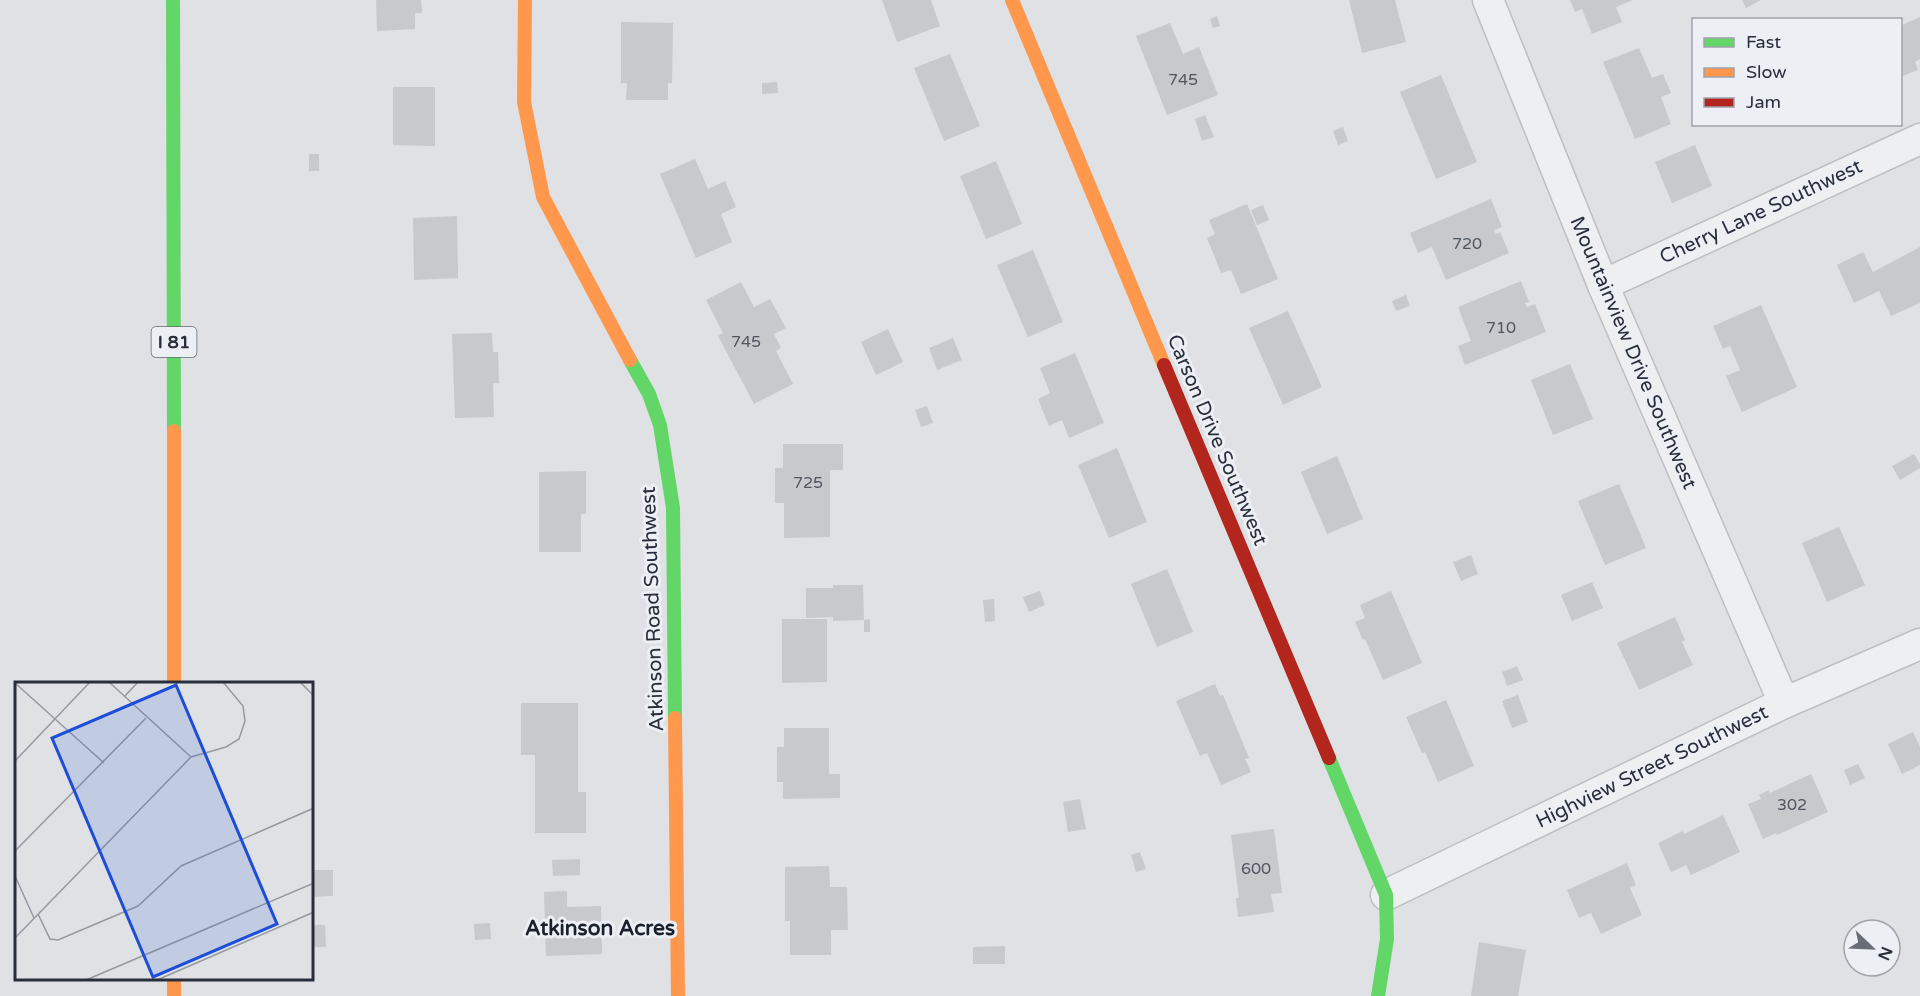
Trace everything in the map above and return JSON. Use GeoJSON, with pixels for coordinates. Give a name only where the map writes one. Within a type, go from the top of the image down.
{"type":"FeatureCollection","features":[{"type":"Feature","properties":{"kind":"main road","name":"I 81"},"geometry":{"type":"LineString","coordinates":[[173,0],[174,682]]}},
{"type":"Feature","properties":{"kind":"main road","name":"Atkinson Road Southwest"},"geometry":{"type":"LineString","coordinates":[[525,0],[524,102],[543,198],[648,394],[660,425],[674,508],[678,996]]}},
{"type":"Feature","properties":{"kind":"main road","name":"Carson Drive Southwest"},"geometry":{"type":"LineString","coordinates":[[1012,0],[1386,895]]}},
{"type":"Feature","properties":{"kind":"main road"},"geometry":{"type":"LineString","coordinates":[[1378,996],[1387,939],[1386,895]]}},
{"type":"Feature","properties":{"kind":"street","name":"Mountainview Drive Southwest"},"geometry":{"type":"LineString","coordinates":[[1488,0],[1603,285],[1784,703]]}},
{"type":"Feature","properties":{"kind":"street","name":"Cherry Lane Southwest"},"geometry":{"type":"LineString","coordinates":[[1603,285],[1920,139]]}},
{"type":"Feature","properties":{"kind":"street","name":"Highview Street Southwest"},"geometry":{"type":"LineString","coordinates":[[1386,895],[1784,703],[1920,644]]}},
{"type":"Feature","properties":{"kind":"building"},"geometry":{"type":"Polygon","coordinates":[[[376,0],[421,0],[422,13],[415,13],[415,29],[377,31],[376,0]]]}},
{"type":"Feature","properties":{"kind":"building"},"geometry":{"type":"Polygon","coordinates":[[[882,0],[931,0],[940,26],[897,42],[882,0]]]}},
{"type":"Feature","properties":{"kind":"building"},"geometry":{"type":"Polygon","coordinates":[[[1349,0],[1395,0],[1406,42],[1362,53],[1349,0]]]}},
{"type":"Feature","properties":{"kind":"building"},"geometry":{"type":"Polygon","coordinates":[[[1570,0],[1633,0],[1616,7],[1622,22],[1592,34],[1582,9],[1575,12],[1570,0]]]}},
{"type":"Feature","properties":{"kind":"building"},"geometry":{"type":"Polygon","coordinates":[[[1742,0],[1761,0],[1746,8],[1742,0]]]}},
{"type":"Feature","properties":{"kind":"building"},"geometry":{"type":"Polygon","coordinates":[[[1217,16],[1220,26],[1213,28],[1210,19],[1217,16]]]}},
{"type":"Feature","properties":{"kind":"building"},"geometry":{"type":"Polygon","coordinates":[[[1920,17],[1920,59],[1915,62],[1918,70],[1902,76],[1902,25],[1920,17]]]}},
{"type":"Feature","properties":{"kind":"building"},"geometry":{"type":"Polygon","coordinates":[[[621,22],[673,23],[672,83],[668,83],[668,100],[626,100],[627,83],[621,83],[621,22]]]}},
{"type":"Feature","properties":{"kind":"building"},"geometry":{"type":"Polygon","coordinates":[[[1170,23],[1183,54],[1199,47],[1218,95],[1167,115],[1136,36],[1170,23]]]}},
{"type":"Feature","properties":{"kind":"building"},"geometry":{"type":"Polygon","coordinates":[[[1639,48],[1652,78],[1663,74],[1671,93],[1661,97],[1671,124],[1635,139],[1603,62],[1639,48]]]}},
{"type":"Feature","properties":{"kind":"building"},"geometry":{"type":"Polygon","coordinates":[[[950,54],[980,126],[944,141],[914,68],[950,54]]]}},
{"type":"Feature","properties":{"kind":"building"},"geometry":{"type":"Polygon","coordinates":[[[1441,75],[1477,162],[1436,179],[1400,92],[1441,75]]]}},
{"type":"Feature","properties":{"kind":"building"},"geometry":{"type":"Polygon","coordinates":[[[777,82],[778,93],[762,94],[762,83],[777,82]]]}},
{"type":"Feature","properties":{"kind":"building"},"geometry":{"type":"Polygon","coordinates":[[[393,87],[435,87],[435,146],[393,145],[393,87]]]}},
{"type":"Feature","properties":{"kind":"building"},"geometry":{"type":"Polygon","coordinates":[[[1205,115],[1214,137],[1202,141],[1195,119],[1205,115]]]}},
{"type":"Feature","properties":{"kind":"building"},"geometry":{"type":"Polygon","coordinates":[[[1343,127],[1348,141],[1338,145],[1333,131],[1343,127]]]}},
{"type":"Feature","properties":{"kind":"building"},"geometry":{"type":"Polygon","coordinates":[[[1695,145],[1712,186],[1672,203],[1655,162],[1695,145]]]}},
{"type":"Feature","properties":{"kind":"building"},"geometry":{"type":"Polygon","coordinates":[[[309,154],[319,154],[319,171],[309,171],[309,154]]]}},
{"type":"Feature","properties":{"kind":"building"},"geometry":{"type":"Polygon","coordinates":[[[695,159],[708,189],[725,181],[736,207],[721,214],[732,242],[696,258],[660,174],[695,159]]]}},
{"type":"Feature","properties":{"kind":"building"},"geometry":{"type":"Polygon","coordinates":[[[996,161],[1022,224],[986,239],[960,176],[996,161]]]}},
{"type":"Feature","properties":{"kind":"building"},"geometry":{"type":"Polygon","coordinates":[[[1491,199],[1502,227],[1494,230],[1496,234],[1500,232],[1509,253],[1446,280],[1432,247],[1418,253],[1410,233],[1491,199]]]}},
{"type":"Feature","properties":{"kind":"building"},"geometry":{"type":"Polygon","coordinates":[[[1247,204],[1278,279],[1241,294],[1231,270],[1221,273],[1207,238],[1215,234],[1209,220],[1247,204]]]}},
{"type":"Feature","properties":{"kind":"building"},"geometry":{"type":"Polygon","coordinates":[[[1263,205],[1269,220],[1257,225],[1251,210],[1263,205]]]}},
{"type":"Feature","properties":{"kind":"building"},"geometry":{"type":"Polygon","coordinates":[[[457,216],[458,278],[414,280],[413,218],[457,216]]]}},
{"type":"Feature","properties":{"kind":"building"},"geometry":{"type":"Polygon","coordinates":[[[1920,247],[1920,303],[1891,316],[1879,291],[1854,303],[1837,265],[1863,252],[1873,272],[1920,247]]]}},
{"type":"Feature","properties":{"kind":"building"},"geometry":{"type":"Polygon","coordinates":[[[1033,250],[1063,322],[1028,337],[997,265],[1033,250]]]}},
{"type":"Feature","properties":{"kind":"building"},"geometry":{"type":"Polygon","coordinates":[[[1521,281],[1529,302],[1525,303],[1527,307],[1535,304],[1546,332],[1465,365],[1458,346],[1471,341],[1458,307],[1521,281]]]}},
{"type":"Feature","properties":{"kind":"building"},"geometry":{"type":"Polygon","coordinates":[[[741,282],[754,307],[770,299],[786,328],[774,334],[781,348],[776,351],[793,384],[754,404],[718,336],[723,333],[706,300],[741,282]]]}},
{"type":"Feature","properties":{"kind":"building"},"geometry":{"type":"Polygon","coordinates":[[[1406,295],[1410,306],[1396,311],[1392,301],[1406,295]]]}},
{"type":"Feature","properties":{"kind":"building"},"geometry":{"type":"Polygon","coordinates":[[[1761,305],[1797,387],[1742,412],[1726,376],[1740,370],[1730,346],[1723,349],[1713,326],[1761,305]]]}},
{"type":"Feature","properties":{"kind":"building"},"geometry":{"type":"Polygon","coordinates":[[[1288,311],[1322,387],[1283,405],[1249,328],[1288,311]]]}},
{"type":"Feature","properties":{"kind":"building"},"geometry":{"type":"Polygon","coordinates":[[[888,329],[903,362],[876,375],[861,342],[888,329]]]}},
{"type":"Feature","properties":{"kind":"building"},"geometry":{"type":"Polygon","coordinates":[[[492,333],[493,352],[498,352],[499,383],[493,383],[494,417],[455,418],[452,334],[492,333]]]}},
{"type":"Feature","properties":{"kind":"building"},"geometry":{"type":"Polygon","coordinates":[[[953,338],[962,360],[937,370],[929,348],[953,338]]]}},
{"type":"Feature","properties":{"kind":"building"},"geometry":{"type":"Polygon","coordinates":[[[1075,353],[1104,423],[1069,438],[1062,420],[1049,426],[1038,399],[1050,393],[1040,368],[1075,353]]]}},
{"type":"Feature","properties":{"kind":"building"},"geometry":{"type":"Polygon","coordinates":[[[1570,364],[1593,419],[1553,435],[1531,380],[1570,364]]]}},
{"type":"Feature","properties":{"kind":"building"},"geometry":{"type":"Polygon","coordinates":[[[927,406],[933,423],[921,427],[915,410],[927,406]]]}},
{"type":"Feature","properties":{"kind":"building"},"geometry":{"type":"Polygon","coordinates":[[[783,444],[843,444],[843,470],[830,470],[830,537],[784,538],[784,503],[775,503],[775,468],[783,468],[783,444]]]}},
{"type":"Feature","properties":{"kind":"building"},"geometry":{"type":"Polygon","coordinates":[[[1117,448],[1147,522],[1109,538],[1078,465],[1117,448]]]}},
{"type":"Feature","properties":{"kind":"building"},"geometry":{"type":"Polygon","coordinates":[[[1914,454],[1920,468],[1900,480],[1892,466],[1914,454]]]}},
{"type":"Feature","properties":{"kind":"building"},"geometry":{"type":"Polygon","coordinates":[[[1337,456],[1363,519],[1327,534],[1301,472],[1337,456]]]}},
{"type":"Feature","properties":{"kind":"building"},"geometry":{"type":"Polygon","coordinates":[[[586,471],[586,514],[581,514],[581,552],[539,552],[539,472],[586,471]]]}},
{"type":"Feature","properties":{"kind":"building"},"geometry":{"type":"Polygon","coordinates":[[[1619,484],[1646,548],[1605,565],[1578,501],[1619,484]]]}},
{"type":"Feature","properties":{"kind":"building"},"geometry":{"type":"Polygon","coordinates":[[[1839,527],[1865,585],[1827,602],[1802,543],[1839,527]]]}},
{"type":"Feature","properties":{"kind":"building"},"geometry":{"type":"Polygon","coordinates":[[[1471,555],[1478,574],[1461,581],[1453,562],[1471,555]]]}},
{"type":"Feature","properties":{"kind":"building"},"geometry":{"type":"Polygon","coordinates":[[[1167,569],[1193,632],[1157,647],[1131,584],[1167,569]]]}},
{"type":"Feature","properties":{"kind":"building"},"geometry":{"type":"Polygon","coordinates":[[[1592,582],[1603,608],[1572,621],[1561,595],[1592,582]]]}},
{"type":"Feature","properties":{"kind":"building"},"geometry":{"type":"Polygon","coordinates":[[[833,585],[863,585],[864,620],[833,621],[833,617],[806,618],[806,588],[833,588],[833,585]]]}},
{"type":"Feature","properties":{"kind":"building"},"geometry":{"type":"Polygon","coordinates":[[[1040,591],[1045,605],[1029,612],[1023,597],[1040,591]]]}},
{"type":"Feature","properties":{"kind":"building"},"geometry":{"type":"Polygon","coordinates":[[[1391,591],[1422,663],[1383,680],[1355,622],[1365,618],[1360,605],[1391,591]]]}},
{"type":"Feature","properties":{"kind":"building"},"geometry":{"type":"Polygon","coordinates":[[[994,599],[995,621],[985,622],[983,600],[994,599]]]}},
{"type":"Feature","properties":{"kind":"building"},"geometry":{"type":"Polygon","coordinates":[[[1675,617],[1685,640],[1682,642],[1693,665],[1639,690],[1617,643],[1675,617]]]}},
{"type":"Feature","properties":{"kind":"building"},"geometry":{"type":"Polygon","coordinates":[[[782,619],[827,619],[827,682],[782,683],[782,619]]]}},
{"type":"Feature","properties":{"kind":"building"},"geometry":{"type":"Polygon","coordinates":[[[870,619],[870,632],[864,632],[864,620],[870,619]]]}},
{"type":"Feature","properties":{"kind":"building"},"geometry":{"type":"Polygon","coordinates":[[[1517,666],[1523,680],[1507,686],[1502,672],[1517,666]]]}},
{"type":"Feature","properties":{"kind":"building"},"geometry":{"type":"Polygon","coordinates":[[[1215,684],[1220,696],[1223,695],[1249,758],[1245,759],[1251,772],[1221,785],[1207,753],[1200,756],[1176,701],[1215,684]]]}},
{"type":"Feature","properties":{"kind":"building"},"geometry":{"type":"Polygon","coordinates":[[[1518,695],[1528,722],[1512,728],[1502,701],[1518,695]]]}},
{"type":"Feature","properties":{"kind":"building"},"geometry":{"type":"Polygon","coordinates":[[[1446,700],[1474,766],[1438,782],[1406,717],[1446,700]]]}},
{"type":"Feature","properties":{"kind":"building"},"geometry":{"type":"Polygon","coordinates":[[[521,703],[578,703],[578,792],[586,792],[586,833],[535,833],[535,755],[521,755],[521,703]]]}},
{"type":"Feature","properties":{"kind":"building"},"geometry":{"type":"Polygon","coordinates":[[[784,728],[829,728],[829,774],[840,774],[840,798],[783,799],[783,782],[777,782],[777,747],[784,747],[784,728]]]}},
{"type":"Feature","properties":{"kind":"building"},"geometry":{"type":"Polygon","coordinates":[[[1913,732],[1920,747],[1920,765],[1902,774],[1888,744],[1913,732]]]}},
{"type":"Feature","properties":{"kind":"building"},"geometry":{"type":"Polygon","coordinates":[[[1858,764],[1865,778],[1850,785],[1844,770],[1858,764]]]}},
{"type":"Feature","properties":{"kind":"building"},"geometry":{"type":"Polygon","coordinates":[[[1811,774],[1828,812],[1763,839],[1748,804],[1761,799],[1759,795],[1769,790],[1770,793],[1811,774]]]}},
{"type":"Feature","properties":{"kind":"building"},"geometry":{"type":"Polygon","coordinates":[[[1080,799],[1086,829],[1068,832],[1063,802],[1080,799]]]}},
{"type":"Feature","properties":{"kind":"building"},"geometry":{"type":"Polygon","coordinates":[[[1723,815],[1740,852],[1691,875],[1686,865],[1671,872],[1658,843],[1683,831],[1684,834],[1723,815]]]}},
{"type":"Feature","properties":{"kind":"building"},"geometry":{"type":"Polygon","coordinates":[[[1274,829],[1282,893],[1271,894],[1274,912],[1238,917],[1236,898],[1239,898],[1231,835],[1274,829]]]}},
{"type":"Feature","properties":{"kind":"building"},"geometry":{"type":"Polygon","coordinates":[[[1140,852],[1146,869],[1136,872],[1131,855],[1140,852]]]}},
{"type":"Feature","properties":{"kind":"building"},"geometry":{"type":"Polygon","coordinates":[[[580,859],[580,875],[553,876],[552,860],[580,859]]]}},
{"type":"Feature","properties":{"kind":"building"},"geometry":{"type":"Polygon","coordinates":[[[1627,863],[1636,885],[1630,888],[1642,915],[1601,934],[1591,913],[1579,918],[1567,890],[1627,863]]]}},
{"type":"Feature","properties":{"kind":"building"},"geometry":{"type":"Polygon","coordinates":[[[829,866],[830,887],[847,887],[848,930],[831,930],[831,955],[790,955],[790,921],[785,921],[785,867],[829,866]]]}},
{"type":"Feature","properties":{"kind":"building"},"geometry":{"type":"Polygon","coordinates":[[[314,870],[333,870],[333,896],[314,897],[314,870]]]}},
{"type":"Feature","properties":{"kind":"building"},"geometry":{"type":"Polygon","coordinates":[[[567,891],[567,907],[601,906],[602,954],[546,956],[544,892],[567,891]]]}},
{"type":"Feature","properties":{"kind":"building"},"geometry":{"type":"Polygon","coordinates":[[[490,923],[491,939],[475,940],[474,924],[490,923]]]}},
{"type":"Feature","properties":{"kind":"building"},"geometry":{"type":"Polygon","coordinates":[[[314,925],[325,925],[326,947],[314,947],[314,925]]]}},
{"type":"Feature","properties":{"kind":"building"},"geometry":{"type":"Polygon","coordinates":[[[1479,942],[1526,950],[1518,996],[1471,996],[1479,942]]]}},
{"type":"Feature","properties":{"kind":"building"},"geometry":{"type":"Polygon","coordinates":[[[1005,946],[1005,964],[973,964],[973,947],[1005,946]]]}},
{"type":"Feature","properties":{"kind":"traffic: fast"},"geometry":{"type":"LineString","coordinates":[[173,0],[174,431]]}},
{"type":"Feature","properties":{"kind":"traffic: fast"},"geometry":{"type":"LineString","coordinates":[[630,360],[649,394],[660,425],[673,508],[675,718]]}},
{"type":"Feature","properties":{"kind":"traffic: fast"},"geometry":{"type":"LineString","coordinates":[[1329,758],[1386,895],[1387,939],[1378,996]]}},
{"type":"Feature","properties":{"kind":"traffic: slow"},"geometry":{"type":"LineString","coordinates":[[525,0],[524,102],[543,197],[630,360]]}},
{"type":"Feature","properties":{"kind":"traffic: slow"},"geometry":{"type":"LineString","coordinates":[[1012,0],[1164,365]]}},
{"type":"Feature","properties":{"kind":"traffic: slow"},"geometry":{"type":"LineString","coordinates":[[174,431],[174,682]]}},
{"type":"Feature","properties":{"kind":"traffic: slow"},"geometry":{"type":"LineString","coordinates":[[675,718],[678,996]]}},
{"type":"Feature","properties":{"kind":"traffic: slow"},"geometry":{"type":"LineString","coordinates":[[174,981],[174,996]]}},
{"type":"Feature","properties":{"kind":"traffic: jam"},"geometry":{"type":"LineString","coordinates":[[1164,365],[1329,758]]}},
{"type":"Feature","properties":{"kind":"district","name":"Atkinson Acres"},"geometry":{"type":"Point","coordinates":[600,928]}}]}
